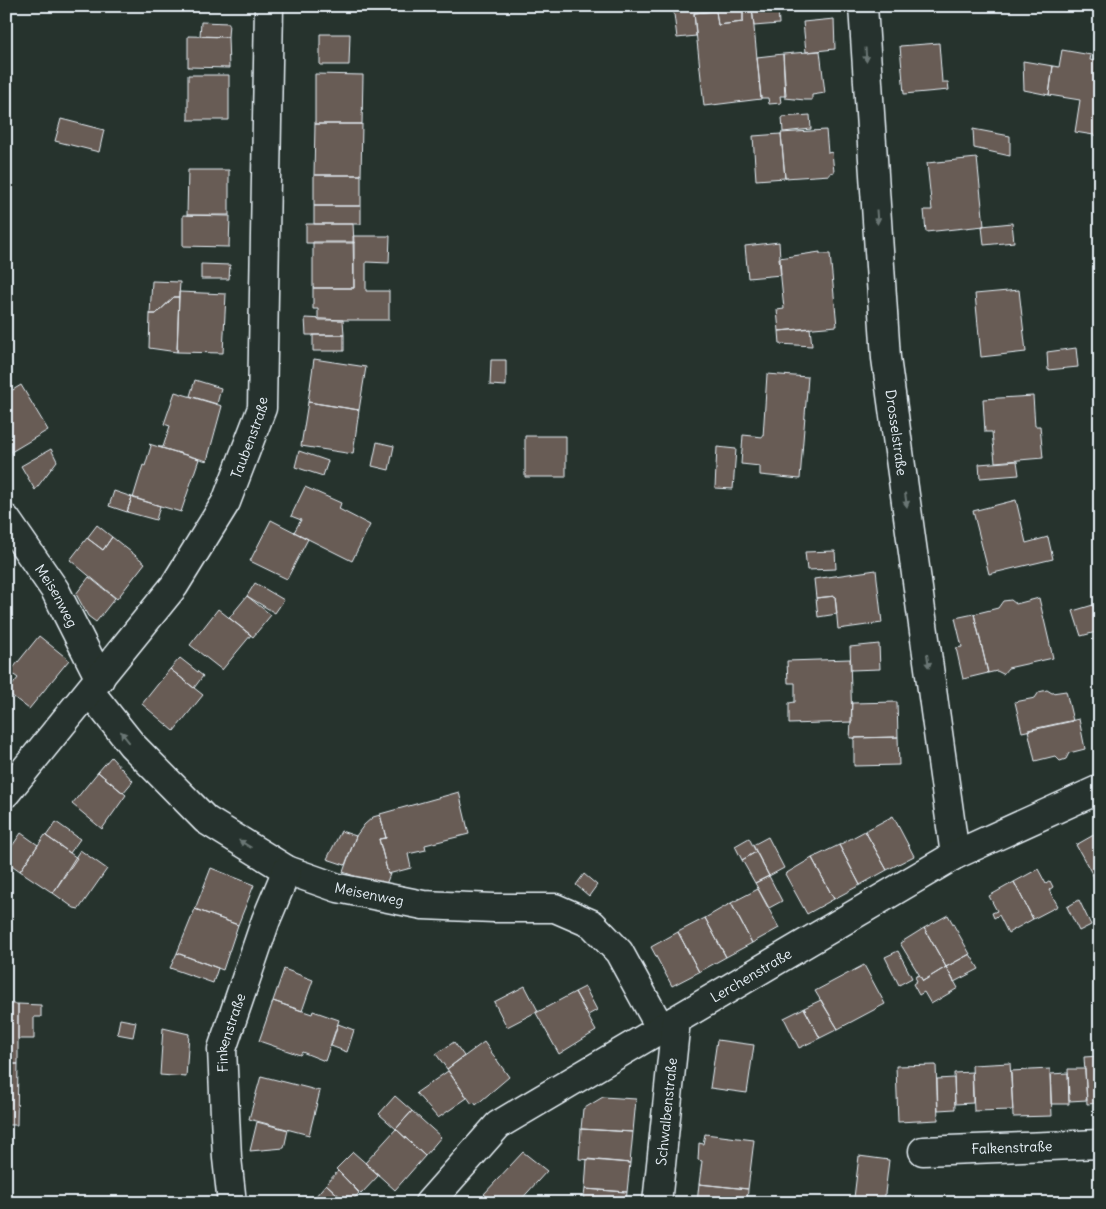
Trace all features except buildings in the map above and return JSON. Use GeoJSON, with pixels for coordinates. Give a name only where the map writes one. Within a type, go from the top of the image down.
{"type":"FeatureCollection","features":[{"type":"Feature","properties":{"kind":"street","name":"Taubenstraße"},"geometry":{"type":"LineString","coordinates":[[6,793],[174,586],[226,502],[262,408],[269,6]]}},
{"type":"Feature","properties":{"kind":"street","name":"Drosselstraße"},"geometry":{"type":"LineString","coordinates":[[863,6],[886,358],[954,855]]}},
{"type":"Feature","properties":{"kind":"street","name":"Meisenweg"},"geometry":{"type":"LineString","coordinates":[[6,518],[55,590],[95,685],[132,745],[206,820],[287,870],[338,888],[423,905],[555,908],[592,924],[619,952],[668,1024]]}},
{"type":"Feature","properties":{"kind":"street","name":"Lerchenstraße"},"geometry":{"type":"LineString","coordinates":[[429,1203],[498,1125],[954,855],[1100,790]]}},
{"type":"Feature","properties":{"kind":"street","name":"Finkenstraße"},"geometry":{"type":"LineString","coordinates":[[232,1203],[227,1158],[222,1049],[266,920],[287,870]]}},
{"type":"Feature","properties":{"kind":"street","name":"Schwalbenstraße"},"geometry":{"type":"LineString","coordinates":[[658,1203],[668,1024]]}},
{"type":"Feature","properties":{"kind":"street","name":"Falkenstraße"},"geometry":{"type":"LineString","coordinates":[[923,1151],[1100,1144]]}},
{"type":"Feature","properties":{"kind":"path"},"geometry":{"type":"LineString","coordinates":[[1037,6],[1049,11],[1052,6]]}}]}
